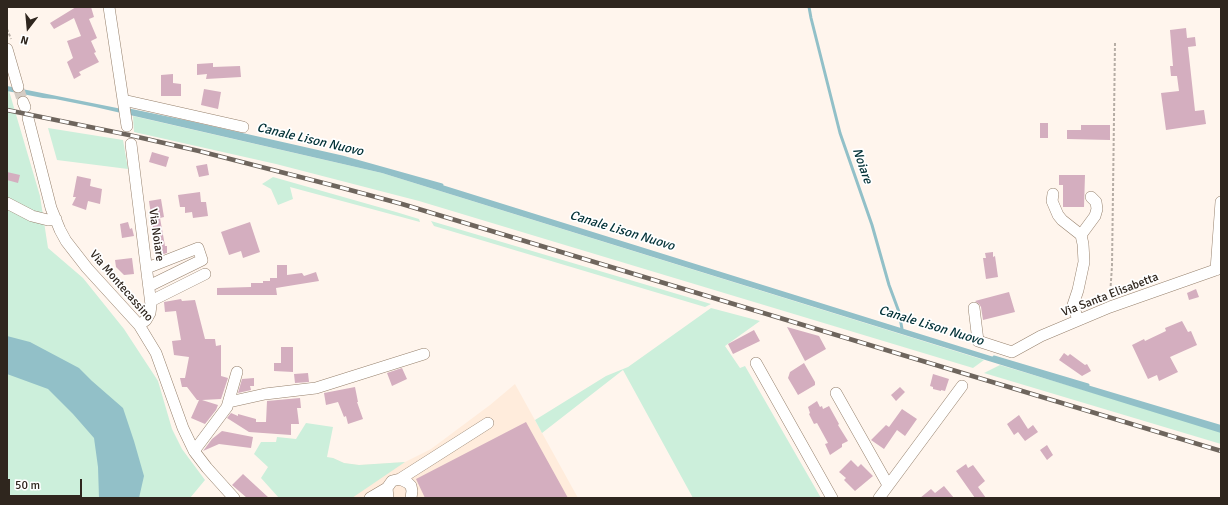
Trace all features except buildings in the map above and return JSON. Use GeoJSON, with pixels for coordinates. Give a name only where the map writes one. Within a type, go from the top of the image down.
{"type":"FeatureCollection","features":[{"type":"Feature","properties":{"kind":"street"},"geometry":{"type":"LineString","coordinates":[[108,7],[127,126]]}},
{"type":"Feature","properties":{"kind":"street"},"geometry":{"type":"LineString","coordinates":[[7,49],[18,87]]}},
{"type":"Feature","properties":{"kind":"street"},"geometry":{"type":"LineString","coordinates":[[123,102],[243,128]]}},
{"type":"Feature","properties":{"kind":"street"},"geometry":{"type":"LineString","coordinates":[[7,203],[32,216],[48,220],[56,219],[28,118]]}},
{"type":"Feature","properties":{"kind":"street","name":"Via Noiare"},"geometry":{"type":"LineString","coordinates":[[131,144],[151,301],[150,313],[146,320],[139,325]]}},
{"type":"Feature","properties":{"kind":"street"},"geometry":{"type":"LineString","coordinates":[[1053,194],[1052,201],[1058,215],[1081,235],[1083,244],[1084,262],[1081,279],[1073,305],[1078,320]]}},
{"type":"Feature","properties":{"kind":"street"},"geometry":{"type":"LineString","coordinates":[[1081,235],[1095,216],[1097,209],[1096,202],[1091,196]]}},
{"type":"Feature","properties":{"kind":"street"},"geometry":{"type":"LineString","coordinates":[[1219,269],[1221,202]]}},
{"type":"Feature","properties":{"kind":"street","name":"Via Montecassino"},"geometry":{"type":"LineString","coordinates":[[56,219],[66,241],[87,268],[139,325],[156,354],[183,428],[194,451],[234,498]]}},
{"type":"Feature","properties":{"kind":"street"},"geometry":{"type":"LineString","coordinates":[[147,268],[198,248],[202,260],[149,286]]}},
{"type":"Feature","properties":{"kind":"street","name":"Via Santa Elisabetta"},"geometry":{"type":"LineString","coordinates":[[974,308],[978,341],[1012,352],[1041,336],[1110,307],[1219,269]]}},
{"type":"Feature","properties":{"kind":"street"},"geometry":{"type":"LineString","coordinates":[[151,301],[205,274]]}},
{"type":"Feature","properties":{"kind":"street"},"geometry":{"type":"LineString","coordinates":[[228,402],[265,394],[316,388],[424,354]]}},
{"type":"Feature","properties":{"kind":"street"},"geometry":{"type":"LineString","coordinates":[[756,363],[832,498]]}},
{"type":"Feature","properties":{"kind":"street"},"geometry":{"type":"LineString","coordinates":[[194,451],[216,424],[227,407],[237,372]]}},
{"type":"Feature","properties":{"kind":"street"},"geometry":{"type":"LineString","coordinates":[[879,498],[962,386]]}},
{"type":"Feature","properties":{"kind":"street"},"geometry":{"type":"LineString","coordinates":[[836,393],[888,485]]}},
{"type":"Feature","properties":{"kind":"street"},"geometry":{"type":"LineString","coordinates":[[370,498],[387,493],[392,481],[400,479],[488,423]]}},
{"type":"Feature","properties":{"kind":"street"},"geometry":{"type":"LineString","coordinates":[[400,479],[408,482],[411,486],[411,498]]}},
{"type":"Feature","properties":{"kind":"path"},"geometry":{"type":"LineString","coordinates":[[1110,307],[1112,266],[1115,43]]}},
{"type":"Feature","properties":{"kind":"shaded area"},"geometry":{"type":"Polygon","coordinates":[[[515,384],[578,498],[317,498],[333,458],[344,463],[359,465],[405,462],[431,449],[490,405],[515,384]]]}},
{"type":"Feature","properties":{"kind":"green space"},"geometry":{"type":"Polygon","coordinates":[[[7,84],[40,196],[48,248],[83,278],[124,329],[158,381],[172,429],[182,449],[205,480],[190,498],[7,498],[7,84]]]}},
{"type":"Feature","properties":{"kind":"green space"},"geometry":{"type":"Polygon","coordinates":[[[133,116],[382,173],[984,360],[973,368],[419,201],[276,164],[134,132],[133,116]]]}},
{"type":"Feature","properties":{"kind":"green space"},"geometry":{"type":"Polygon","coordinates":[[[48,128],[123,140],[128,169],[57,160],[48,128]]]}},
{"type":"Feature","properties":{"kind":"green space"},"geometry":{"type":"Polygon","coordinates":[[[273,177],[419,219],[420,222],[290,187],[293,199],[278,205],[271,189],[262,184],[273,177]]]}},
{"type":"Feature","properties":{"kind":"green space"},"geometry":{"type":"Polygon","coordinates":[[[431,221],[711,304],[705,307],[434,226],[431,221]]]}},
{"type":"Feature","properties":{"kind":"green space"},"geometry":{"type":"Polygon","coordinates":[[[711,308],[760,321],[725,346],[740,368],[745,366],[821,498],[693,498],[623,370],[542,433],[535,420],[606,376],[628,367],[711,308]]]}},
{"type":"Feature","properties":{"kind":"green space"},"geometry":{"type":"Polygon","coordinates":[[[1000,365],[1221,431],[1221,444],[984,373],[1000,365]]]}},
{"type":"Feature","properties":{"kind":"green space"},"geometry":{"type":"Polygon","coordinates":[[[306,423],[333,427],[327,457],[344,463],[359,465],[405,462],[352,498],[279,498],[261,478],[268,467],[254,454],[261,442],[276,442],[277,437],[296,439],[306,423]]]}},
{"type":"Feature","properties":{"kind":"water"},"geometry":{"type":"Polygon","coordinates":[[[7,86],[187,122],[342,157],[439,184],[997,358],[1221,425],[1221,433],[382,173],[95,107],[7,91],[7,86]]]}},
{"type":"Feature","properties":{"kind":"water"},"geometry":{"type":"Polygon","coordinates":[[[7,336],[30,342],[79,368],[123,408],[144,476],[139,498],[99,498],[98,467],[94,438],[48,389],[7,374],[7,336]]]}},
{"type":"Feature","properties":{"kind":"waterway","name":"Noiare"},"geometry":{"type":"LineString","coordinates":[[809,7],[840,133],[872,225],[889,285],[899,312],[902,329]]}},
{"type":"Feature","properties":{"kind":"waterway","name":"Canale Lison Nuovo"},"geometry":{"type":"LineString","coordinates":[[129,110],[342,157],[442,185]]}},
{"type":"Feature","properties":{"kind":"waterway","name":"Canale Lison Nuovo"},"geometry":{"type":"LineString","coordinates":[[994,357],[1088,385]]}},
{"type":"Feature","properties":{"kind":"tunnel"},"geometry":{"type":"LineString","coordinates":[[18,87],[23,102]]}},
{"type":"Feature","properties":{"kind":"railway"},"geometry":{"type":"LineString","coordinates":[[7,110],[199,151],[402,204],[1221,451]]}}]}
